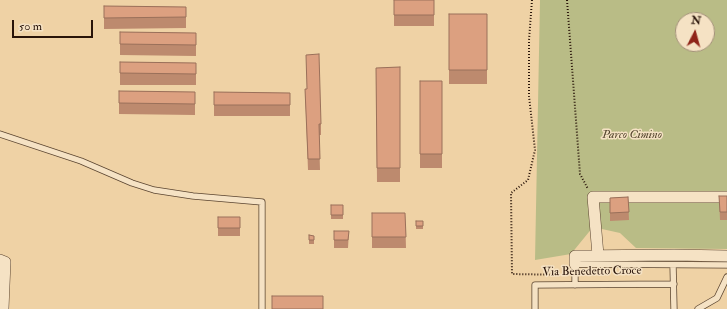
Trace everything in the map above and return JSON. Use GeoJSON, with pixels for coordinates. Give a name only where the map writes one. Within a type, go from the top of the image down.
{"type":"FeatureCollection","features":[{"type":"Feature","properties":{"kind":"street"},"geometry":{"type":"LineString","coordinates":[[598,255],[593,197],[727,197]]}},
{"type":"Feature","properties":{"kind":"street","name":"Via Benedetto Croce"},"geometry":{"type":"LineString","coordinates":[[575,269],[575,256],[674,254],[727,256]]}},
{"type":"Feature","properties":{"kind":"street"},"geometry":{"type":"LineString","coordinates":[[0,260],[6,262],[3,309]]}},
{"type":"Feature","properties":{"kind":"lane"},"geometry":{"type":"LineString","coordinates":[[0,134],[81,161],[132,183],[154,190],[193,196],[262,202],[262,309]]}},
{"type":"Feature","properties":{"kind":"lane"},"geometry":{"type":"LineString","coordinates":[[575,285],[575,269],[666,264],[727,265]]}},
{"type":"Feature","properties":{"kind":"lane"},"geometry":{"type":"LineString","coordinates":[[674,265],[674,309]]}},
{"type":"Feature","properties":{"kind":"lane"},"geometry":{"type":"LineString","coordinates":[[698,309],[717,298],[727,277]]}},
{"type":"Feature","properties":{"kind":"lane","name":"Via Benedetto Croce"},"geometry":{"type":"LineString","coordinates":[[535,309],[535,285],[674,284]]}},
{"type":"Feature","properties":{"kind":"path"},"geometry":{"type":"LineString","coordinates":[[532,0],[529,40],[529,96],[535,150],[528,180],[511,193],[512,274],[575,269]]}},
{"type":"Feature","properties":{"kind":"path"},"geometry":{"type":"LineString","coordinates":[[567,0],[580,174],[593,197]]}},
{"type":"Feature","properties":{"kind":"green space","name":"Parco Cimino"},"geometry":{"type":"Polygon","coordinates":[[[540,0],[727,0],[727,249],[636,248],[620,233],[593,227],[571,254],[535,260],[540,0]]]}},
{"type":"Feature","properties":{"kind":"building"},"geometry":{"type":"Polygon","coordinates":[[[394,0],[434,0],[434,15],[394,15],[394,0]]]}},
{"type":"Feature","properties":{"kind":"building"},"geometry":{"type":"Polygon","coordinates":[[[104,6],[186,7],[186,17],[104,18],[104,6]]]}},
{"type":"Feature","properties":{"kind":"building"},"geometry":{"type":"Polygon","coordinates":[[[449,14],[487,14],[487,70],[449,70],[449,14]]]}},
{"type":"Feature","properties":{"kind":"building"},"geometry":{"type":"Polygon","coordinates":[[[120,32],[196,33],[196,45],[120,44],[120,32]]]}},
{"type":"Feature","properties":{"kind":"building"},"geometry":{"type":"Polygon","coordinates":[[[319,54],[321,124],[319,124],[320,159],[308,159],[305,89],[307,89],[306,55],[319,54]]]}},
{"type":"Feature","properties":{"kind":"building"},"geometry":{"type":"Polygon","coordinates":[[[120,62],[196,63],[196,74],[120,73],[120,62]]]}},
{"type":"Feature","properties":{"kind":"building"},"geometry":{"type":"Polygon","coordinates":[[[400,67],[400,168],[377,168],[376,68],[400,67]]]}},
{"type":"Feature","properties":{"kind":"building"},"geometry":{"type":"Polygon","coordinates":[[[420,81],[442,81],[442,154],[420,154],[420,81]]]}},
{"type":"Feature","properties":{"kind":"building"},"geometry":{"type":"Polygon","coordinates":[[[119,91],[195,92],[195,104],[119,103],[119,91]]]}},
{"type":"Feature","properties":{"kind":"building"},"geometry":{"type":"Polygon","coordinates":[[[214,92],[290,93],[290,105],[214,105],[214,92]]]}},
{"type":"Feature","properties":{"kind":"building"},"geometry":{"type":"Polygon","coordinates":[[[719,196],[727,196],[727,212],[720,212],[719,196]]]}},
{"type":"Feature","properties":{"kind":"building"},"geometry":{"type":"Polygon","coordinates":[[[628,197],[629,212],[610,213],[610,198],[628,197]]]}},
{"type":"Feature","properties":{"kind":"building"},"geometry":{"type":"Polygon","coordinates":[[[331,205],[343,205],[343,215],[331,215],[331,205]]]}},
{"type":"Feature","properties":{"kind":"building"},"geometry":{"type":"Polygon","coordinates":[[[372,213],[405,213],[406,237],[372,237],[372,213]]]}},
{"type":"Feature","properties":{"kind":"building"},"geometry":{"type":"Polygon","coordinates":[[[218,217],[240,217],[240,228],[218,228],[218,217]]]}},
{"type":"Feature","properties":{"kind":"building"},"geometry":{"type":"Polygon","coordinates":[[[416,221],[423,221],[423,226],[416,226],[416,221]]]}},
{"type":"Feature","properties":{"kind":"building"},"geometry":{"type":"Polygon","coordinates":[[[334,231],[349,231],[348,240],[334,240],[334,231]]]}},
{"type":"Feature","properties":{"kind":"building"},"geometry":{"type":"Polygon","coordinates":[[[309,235],[314,236],[314,240],[309,240],[309,235]]]}},
{"type":"Feature","properties":{"kind":"building"},"geometry":{"type":"Polygon","coordinates":[[[272,296],[323,296],[323,309],[272,309],[272,296]]]}}]}
